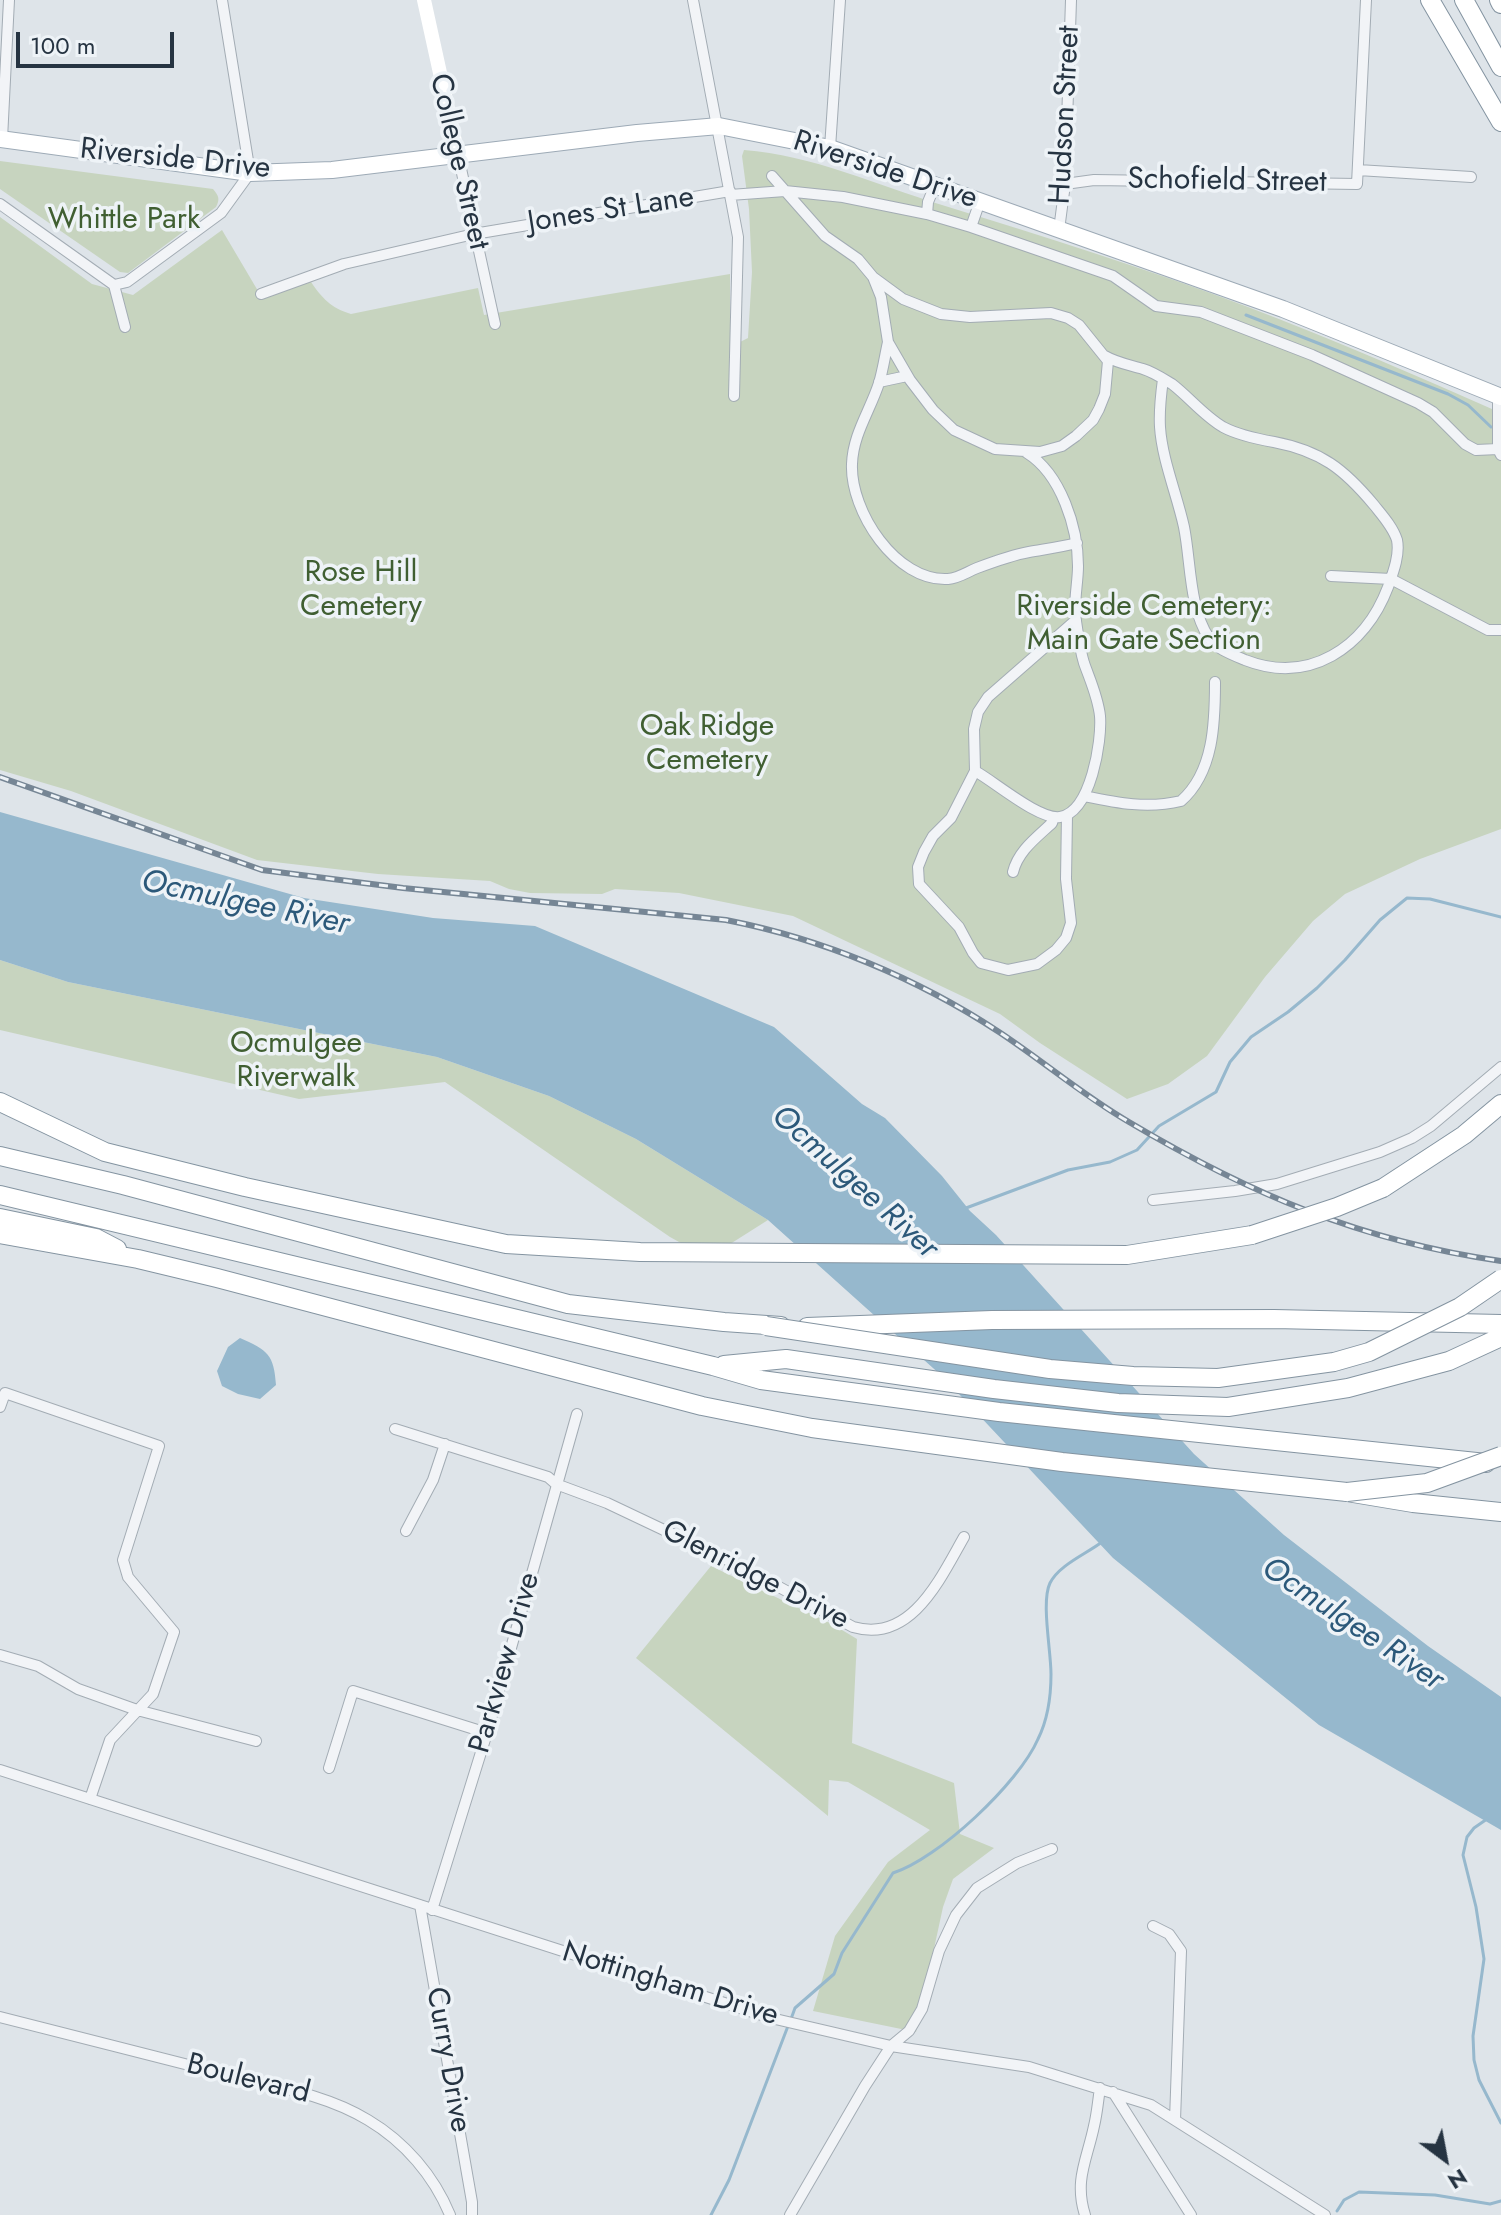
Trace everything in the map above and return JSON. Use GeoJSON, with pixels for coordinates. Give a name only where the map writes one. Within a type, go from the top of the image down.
{"type":"FeatureCollection","features":[{"type":"Feature","properties":{"kind":"highway"},"geometry":{"type":"LineString","coordinates":[[1430,0],[1501,122]]}},
{"type":"Feature","properties":{"kind":"highway"},"geometry":{"type":"LineString","coordinates":[[1464,0],[1501,67]]}},
{"type":"Feature","properties":{"kind":"highway"},"geometry":{"type":"LineString","coordinates":[[0,1102],[105,1152],[245,1187],[506,1244],[640,1252],[1127,1255],[1252,1235],[1337,1207],[1383,1188],[1464,1135],[1501,1104]]}},
{"type":"Feature","properties":{"kind":"highway"},"geometry":{"type":"LineString","coordinates":[[0,1156],[123,1185],[568,1304],[766,1326],[1050,1369],[1133,1376],[1218,1378],[1334,1362],[1369,1352],[1460,1307],[1501,1279]]}},
{"type":"Feature","properties":{"kind":"highway"},"geometry":{"type":"LineString","coordinates":[[0,1195],[761,1380],[910,1400],[1501,1464]]}},
{"type":"Feature","properties":{"kind":"highway"},"geometry":{"type":"LineString","coordinates":[[0,1218],[96,1238],[138,1259]]}},
{"type":"Feature","properties":{"kind":"highway"},"geometry":{"type":"LineString","coordinates":[[0,1234],[138,1259],[702,1406],[812,1428],[1062,1462],[1347,1492],[1500,1512]]}},
{"type":"Feature","properties":{"kind":"highway"},"geometry":{"type":"LineString","coordinates":[[766,1326],[1211,1319],[1501,1324]]}},
{"type":"Feature","properties":{"kind":"highway"},"geometry":{"type":"LineString","coordinates":[[713,1366],[786,1359],[994,1389],[1118,1403],[1228,1407],[1348,1388],[1449,1361],[1501,1337]]}},
{"type":"Feature","properties":{"kind":"highway"},"geometry":{"type":"LineString","coordinates":[[1347,1492],[1427,1483],[1501,1456]]}},
{"type":"Feature","properties":{"kind":"main road","name":"Riverside Drive"},"geometry":{"type":"LineString","coordinates":[[1,139],[250,173],[332,170],[719,126],[830,148],[1283,309],[1499,397]]}},
{"type":"Feature","properties":{"kind":"street"},"geometry":{"type":"LineString","coordinates":[[1,139],[9,0]]}},
{"type":"Feature","properties":{"kind":"street"},"geometry":{"type":"LineString","coordinates":[[114,285],[127,282],[221,213],[250,173],[222,0]]}},
{"type":"Feature","properties":{"kind":"street","name":"College Street"},"geometry":{"type":"LineString","coordinates":[[424,0],[495,324]]}},
{"type":"Feature","properties":{"kind":"street"},"geometry":{"type":"LineString","coordinates":[[693,0],[719,126],[738,250],[734,396]]}},
{"type":"Feature","properties":{"kind":"street"},"geometry":{"type":"LineString","coordinates":[[830,148],[840,0]]}},
{"type":"Feature","properties":{"kind":"street","name":"Hudson Street"},"geometry":{"type":"LineString","coordinates":[[1059,230],[1065,184],[1071,0]]}},
{"type":"Feature","properties":{"kind":"street"},"geometry":{"type":"LineString","coordinates":[[1358,170],[1366,0]]}},
{"type":"Feature","properties":{"kind":"street","name":"Schofield Street"},"geometry":{"type":"LineString","coordinates":[[1065,184],[1140,180],[1357,184],[1358,170],[1471,177]]}},
{"type":"Feature","properties":{"kind":"street"},"geometry":{"type":"LineString","coordinates":[[772,176],[825,236],[858,259],[873,277],[903,299],[941,314],[970,317],[1051,313],[1079,325],[1105,356],[1108,367],[1105,394],[1093,420],[1076,436],[1056,448],[1027,453],[995,449],[954,430],[933,410],[907,376],[888,342]]}},
{"type":"Feature","properties":{"kind":"street"},"geometry":{"type":"LineString","coordinates":[[927,214],[935,185]]}},
{"type":"Feature","properties":{"kind":"street","name":"Jones St Lane"},"geometry":{"type":"LineString","coordinates":[[261,294],[344,264],[474,234],[730,193],[785,191],[843,197],[927,214],[1113,276],[1156,306],[1201,312],[1312,355],[1418,403],[1433,412],[1465,444],[1476,450],[1500,451]]}},
{"type":"Feature","properties":{"kind":"street"},"geometry":{"type":"LineString","coordinates":[[971,227],[980,201]]}},
{"type":"Feature","properties":{"kind":"street"},"geometry":{"type":"LineString","coordinates":[[0,204],[114,285],[125,327]]}},
{"type":"Feature","properties":{"kind":"street"},"geometry":{"type":"LineString","coordinates":[[873,277],[884,311],[888,342],[879,382],[855,441],[852,463],[854,487],[860,506],[872,530],[888,551],[929,577],[948,579],[1029,552],[1048,551],[1077,543]]}},
{"type":"Feature","properties":{"kind":"street"},"geometry":{"type":"LineString","coordinates":[[884,311],[903,299]]}},
{"type":"Feature","properties":{"kind":"street"},"geometry":{"type":"LineString","coordinates":[[1105,356],[1147,370],[1163,379],[1190,397],[1224,427],[1264,441],[1312,452],[1340,468],[1373,504],[1393,531],[1398,549],[1391,579],[1365,630],[1338,651],[1307,666],[1268,668],[1238,657],[1211,642],[1199,615],[1178,498],[1160,429],[1163,379]]}},
{"type":"Feature","properties":{"kind":"street"},"geometry":{"type":"LineString","coordinates":[[879,382],[907,376]]}},
{"type":"Feature","properties":{"kind":"street"},"geometry":{"type":"LineString","coordinates":[[1499,397],[1500,451]]}},
{"type":"Feature","properties":{"kind":"street"},"geometry":{"type":"LineString","coordinates":[[1048,471],[1049,459],[1056,448]]}},
{"type":"Feature","properties":{"kind":"street"},"geometry":{"type":"LineString","coordinates":[[975,771],[1040,812],[1054,817],[1067,815],[1077,808],[1084,796],[1098,751],[1100,716],[1083,660],[1076,620],[1077,543],[1048,471],[1027,453]]}},
{"type":"Feature","properties":{"kind":"street"},"geometry":{"type":"LineString","coordinates":[[1331,576],[1391,579],[1488,630],[1501,629],[1496,644]]}},
{"type":"Feature","properties":{"kind":"street"},"geometry":{"type":"LineString","coordinates":[[1067,815],[1066,879],[1071,923],[1066,938],[1048,958],[1025,968],[1008,970],[981,963],[959,927],[919,884],[918,867],[929,844],[951,818],[975,771],[974,729],[978,712],[998,685],[1076,620]]}},
{"type":"Feature","properties":{"kind":"street"},"geometry":{"type":"LineString","coordinates":[[1084,796],[1147,806],[1181,801],[1201,775],[1208,754],[1215,710],[1215,682]]}},
{"type":"Feature","properties":{"kind":"street"},"geometry":{"type":"LineString","coordinates":[[1013,872],[1015,862],[1023,851],[1052,823],[1054,817]]}},
{"type":"Feature","properties":{"kind":"street"},"geometry":{"type":"LineString","coordinates":[[1153,1200],[1277,1184],[1387,1149],[1431,1126],[1501,1067]]}},
{"type":"Feature","properties":{"kind":"street"},"geometry":{"type":"LineString","coordinates":[[0,1407],[5,1393],[159,1446],[123,1560],[128,1577],[174,1632],[153,1694],[110,1740],[90,1799]]}},
{"type":"Feature","properties":{"kind":"street","name":"Parkview Drive"},"geometry":{"type":"LineString","coordinates":[[432,1910],[487,1733],[577,1414]]}},
{"type":"Feature","properties":{"kind":"street","name":"Glenridge Drive"},"geometry":{"type":"LineString","coordinates":[[395,1429],[548,1477],[556,1484],[679,1536],[867,1632],[893,1627],[908,1618],[940,1580],[964,1537]]}},
{"type":"Feature","properties":{"kind":"street"},"geometry":{"type":"LineString","coordinates":[[406,1531],[433,1480],[445,1444]]}},
{"type":"Feature","properties":{"kind":"street"},"geometry":{"type":"LineString","coordinates":[[0,1655],[38,1666],[78,1689],[137,1710],[256,1741]]}},
{"type":"Feature","properties":{"kind":"street"},"geometry":{"type":"LineString","coordinates":[[329,1768],[353,1691],[487,1733]]}},
{"type":"Feature","properties":{"kind":"street","name":"Nottingham Drive"},"geometry":{"type":"LineString","coordinates":[[0,1770],[782,2021],[891,2046],[1029,2067],[1113,2092],[1151,2105],[1325,2215]]}},
{"type":"Feature","properties":{"kind":"street"},"geometry":{"type":"LineString","coordinates":[[790,2215],[865,2086],[891,2046],[909,2031],[922,2009],[939,1951],[956,1915],[977,1888],[1017,1863],[1052,1849]]}},
{"type":"Feature","properties":{"kind":"street","name":"Curry Drive"},"geometry":{"type":"LineString","coordinates":[[420,1905],[472,2215]]}},
{"type":"Feature","properties":{"kind":"street"},"geometry":{"type":"LineString","coordinates":[[1153,1926],[1169,1934],[1181,1951],[1175,2120]]}},
{"type":"Feature","properties":{"kind":"street","name":"Boulevard"},"geometry":{"type":"LineString","coordinates":[[0,2017],[343,2106],[384,2130],[409,2152],[430,2178],[450,2215]]}},
{"type":"Feature","properties":{"kind":"street"},"geometry":{"type":"LineString","coordinates":[[1085,2215],[1080,2198],[1081,2172],[1094,2128],[1100,2088]]}},
{"type":"Feature","properties":{"kind":"street"},"geometry":{"type":"LineString","coordinates":[[1113,2092],[1191,2215]]}},
{"type":"Feature","properties":{"kind":"green space"},"geometry":{"type":"Polygon","coordinates":[[[744,150],[819,164],[1172,280],[1312,332],[1501,413],[1501,829],[1420,859],[1345,894],[1313,921],[1265,977],[1207,1056],[1168,1084],[1127,1099],[1000,1014],[793,916],[679,893],[615,889],[602,894],[530,893],[490,881],[378,874],[257,860],[71,791],[0,770],[0,217],[92,284],[133,295],[222,230],[261,296],[311,282],[328,302],[351,314],[478,288],[484,315],[730,274],[730,347],[748,338],[752,272],[744,150]]]}},
{"type":"Feature","properties":{"kind":"green space","name":"Whittle Park"},"geometry":{"type":"Polygon","coordinates":[[[0,161],[213,189],[218,202],[216,207],[128,273],[120,272],[0,189],[0,161]]]}},
{"type":"Feature","properties":{"kind":"green space","name":"Ocmulgee Riverwalk"},"geometry":{"type":"Polygon","coordinates":[[[0,960],[68,982],[437,1057],[549,1096],[636,1139],[768,1220],[708,1258],[670,1237],[445,1082],[299,1099],[0,1030],[0,960]]]}},
{"type":"Feature","properties":{"kind":"green space"},"geometry":{"type":"Polygon","coordinates":[[[711,1566],[857,1639],[852,1743],[954,1783],[960,1834],[994,1848],[953,1879],[943,1907],[916,2032],[813,2011],[835,1936],[888,1862],[930,1830],[848,1782],[829,1780],[828,1816],[636,1658],[711,1566]]]}},
{"type":"Feature","properties":{"kind":"water","name":"Ocmulgee River"},"geometry":{"type":"Polygon","coordinates":[[[0,812],[304,898],[433,918],[535,926],[774,1027],[862,1104],[885,1118],[942,1176],[970,1211],[996,1235],[1194,1454],[1284,1535],[1428,1646],[1501,1697],[1501,1830],[1319,1725],[1113,1558],[943,1377],[768,1220],[636,1139],[549,1096],[437,1057],[68,982],[0,960],[0,812]]]}},
{"type":"Feature","properties":{"kind":"water"},"geometry":{"type":"Polygon","coordinates":[[[240,1338],[263,1350],[271,1360],[276,1385],[260,1399],[222,1386],[217,1371],[228,1347],[240,1338]]]}},
{"type":"Feature","properties":{"kind":"waterway"},"geometry":{"type":"LineString","coordinates":[[1246,315],[1448,394],[1468,405],[1491,427]]}},
{"type":"Feature","properties":{"kind":"waterway"},"geometry":{"type":"LineString","coordinates":[[966,1208],[1068,1170],[1110,1162],[1137,1150],[1159,1126],[1216,1092],[1230,1062],[1251,1037],[1317,988],[1380,920],[1407,898],[1430,899],[1501,917]]}},
{"type":"Feature","properties":{"kind":"waterway"},"geometry":{"type":"LineString","coordinates":[[791,2019],[795,2008],[834,1974],[842,1953],[893,1873],[911,1865],[954,1836],[996,1797],[1028,1757],[1047,1716],[1050,1699],[1047,1591],[1054,1577],[1066,1565],[1102,1542]]}},
{"type":"Feature","properties":{"kind":"waterway"},"geometry":{"type":"LineString","coordinates":[[1487,1819],[1467,1837],[1463,1855],[1476,1907],[1484,1959],[1473,2036],[1474,2060],[1479,2080],[1501,2123]]}},
{"type":"Feature","properties":{"kind":"waterway"},"geometry":{"type":"LineString","coordinates":[[711,2215],[729,2180],[788,2026]]}},
{"type":"Feature","properties":{"kind":"waterway"},"geometry":{"type":"LineString","coordinates":[[1337,2211],[1344,2200],[1359,2192],[1435,2195],[1490,2204],[1501,2201]]}},
{"type":"Feature","properties":{"kind":"railway"},"geometry":{"type":"LineString","coordinates":[[0,777],[262,870],[403,888],[726,920],[798,938],[868,963],[968,1012],[1129,1122],[1263,1192],[1308,1211],[1401,1241],[1501,1261]]}},
{"type":"Feature","properties":{"kind":"park label","name":"Rose Hill Cemetery"},"geometry":{"type":"Point","coordinates":[361,591]}},
{"type":"Feature","properties":{"kind":"park label","name":"Riverside Cemetery: Main Gate Section"},"geometry":{"type":"Point","coordinates":[1144,625]}},
{"type":"Feature","properties":{"kind":"park label","name":"Oak Ridge Cemetery"},"geometry":{"type":"Point","coordinates":[707,745]}}]}
